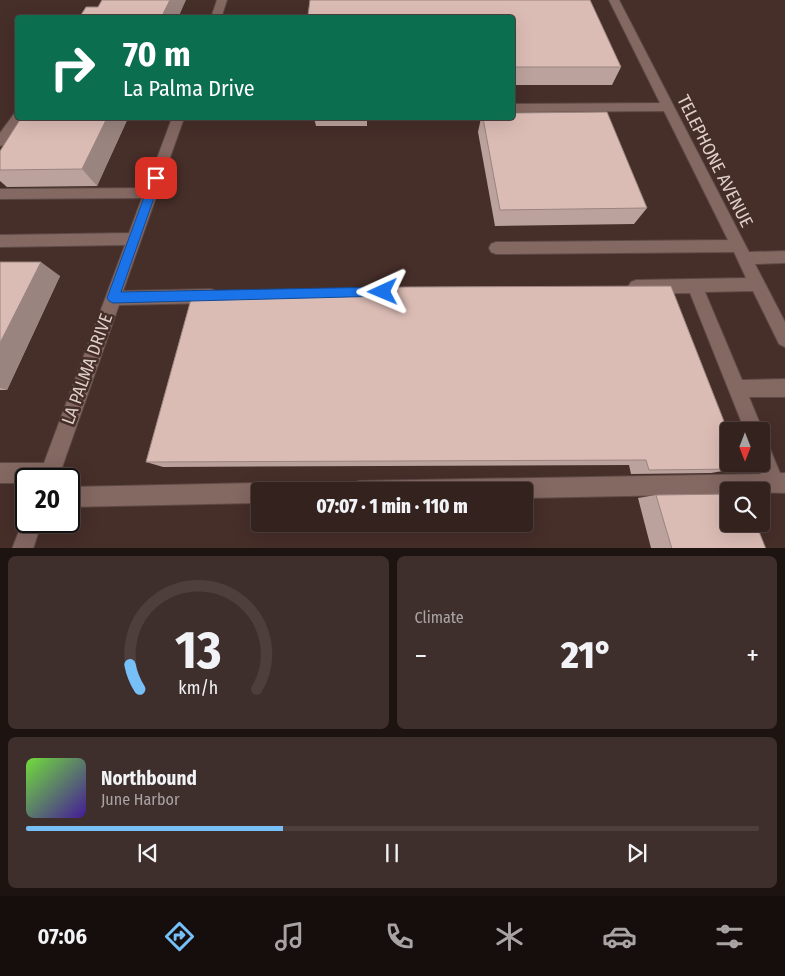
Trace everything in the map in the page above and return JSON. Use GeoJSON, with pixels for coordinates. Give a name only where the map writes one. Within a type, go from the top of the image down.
{"type":"FeatureCollection","features":[{"type":"Feature","properties":{"kind":"street"},"geometry":{"type":"LineString","coordinates":[[217,15],[222,0]]}},
{"type":"Feature","properties":{"kind":"street","name":"TELEPHONE AVENUE"},"geometry":{"type":"LineString","coordinates":[[614,0],[785,339]]}},
{"type":"Feature","properties":{"kind":"street"},"geometry":{"type":"LineString","coordinates":[[515,108],[668,107]]}},
{"type":"Feature","properties":{"kind":"street"},"geometry":{"type":"LineString","coordinates":[[0,142],[16,120]]}},
{"type":"Feature","properties":{"kind":"street","name":"LA PALMA DRIVE"},"geometry":{"type":"LineString","coordinates":[[52,468],[177,120]]}},
{"type":"Feature","properties":{"kind":"street"},"geometry":{"type":"LineString","coordinates":[[0,194],[150,193]]}},
{"type":"Feature","properties":{"kind":"street"},"geometry":{"type":"LineString","coordinates":[[0,241],[134,239]]}},
{"type":"Feature","properties":{"kind":"street"},"geometry":{"type":"LineString","coordinates":[[496,248],[741,252],[785,257]]}},
{"type":"Feature","properties":{"kind":"street"},"geometry":{"type":"LineString","coordinates":[[625,287],[758,284]]}},
{"type":"Feature","properties":{"kind":"street"},"geometry":{"type":"LineString","coordinates":[[695,286],[750,422]]}},
{"type":"Feature","properties":{"kind":"street"},"geometry":{"type":"LineString","coordinates":[[113,298],[230,295]]}},
{"type":"Feature","properties":{"kind":"street"},"geometry":{"type":"LineString","coordinates":[[736,388],[785,388]]}},
{"type":"Feature","properties":{"kind":"street"},"geometry":{"type":"LineString","coordinates":[[533,488],[780,483],[770,466]]}},
{"type":"Feature","properties":{"kind":"street"},"geometry":{"type":"LineString","coordinates":[[0,473],[15,474]]}},
{"type":"Feature","properties":{"kind":"street"},"geometry":{"type":"LineString","coordinates":[[80,497],[251,493]]}},
{"type":"Feature","properties":{"kind":"street"},"geometry":{"type":"LineString","coordinates":[[22,548],[28,533]]}},
{"type":"Feature","properties":{"kind":"building"},"geometry":{"type":"Polygon","coordinates":[[[102,0],[170,0],[162,15],[81,15],[86,7],[98,7],[102,0]]]}},
{"type":"Feature","properties":{"kind":"building"},"geometry":{"type":"Polygon","coordinates":[[[310,0],[590,0],[621,67],[515,67],[515,15],[308,15],[310,0]]]}},
{"type":"Feature","properties":{"kind":"building"},"geometry":{"type":"Polygon","coordinates":[[[607,112],[647,208],[500,210],[483,120],[515,120],[515,113],[607,112]]]}},
{"type":"Feature","properties":{"kind":"building"},"geometry":{"type":"Polygon","coordinates":[[[20,120],[106,120],[82,169],[0,170],[0,151],[20,120]]]}},
{"type":"Feature","properties":{"kind":"building"},"geometry":{"type":"Polygon","coordinates":[[[0,262],[41,262],[0,343],[0,262]]]}},
{"type":"Feature","properties":{"kind":"building"},"geometry":{"type":"Polygon","coordinates":[[[671,286],[724,422],[720,422],[720,469],[649,470],[646,460],[146,462],[193,292],[405,287],[671,286]]]}},
{"type":"Feature","properties":{"kind":"building"},"geometry":{"type":"Polygon","coordinates":[[[720,494],[720,532],[759,532],[766,548],[672,548],[656,495],[720,494]]]}},
{"type":"Feature","properties":{"kind":"route"},"geometry":{"type":"LineString","coordinates":[[156,178],[113,298],[383,292]]}}]}
